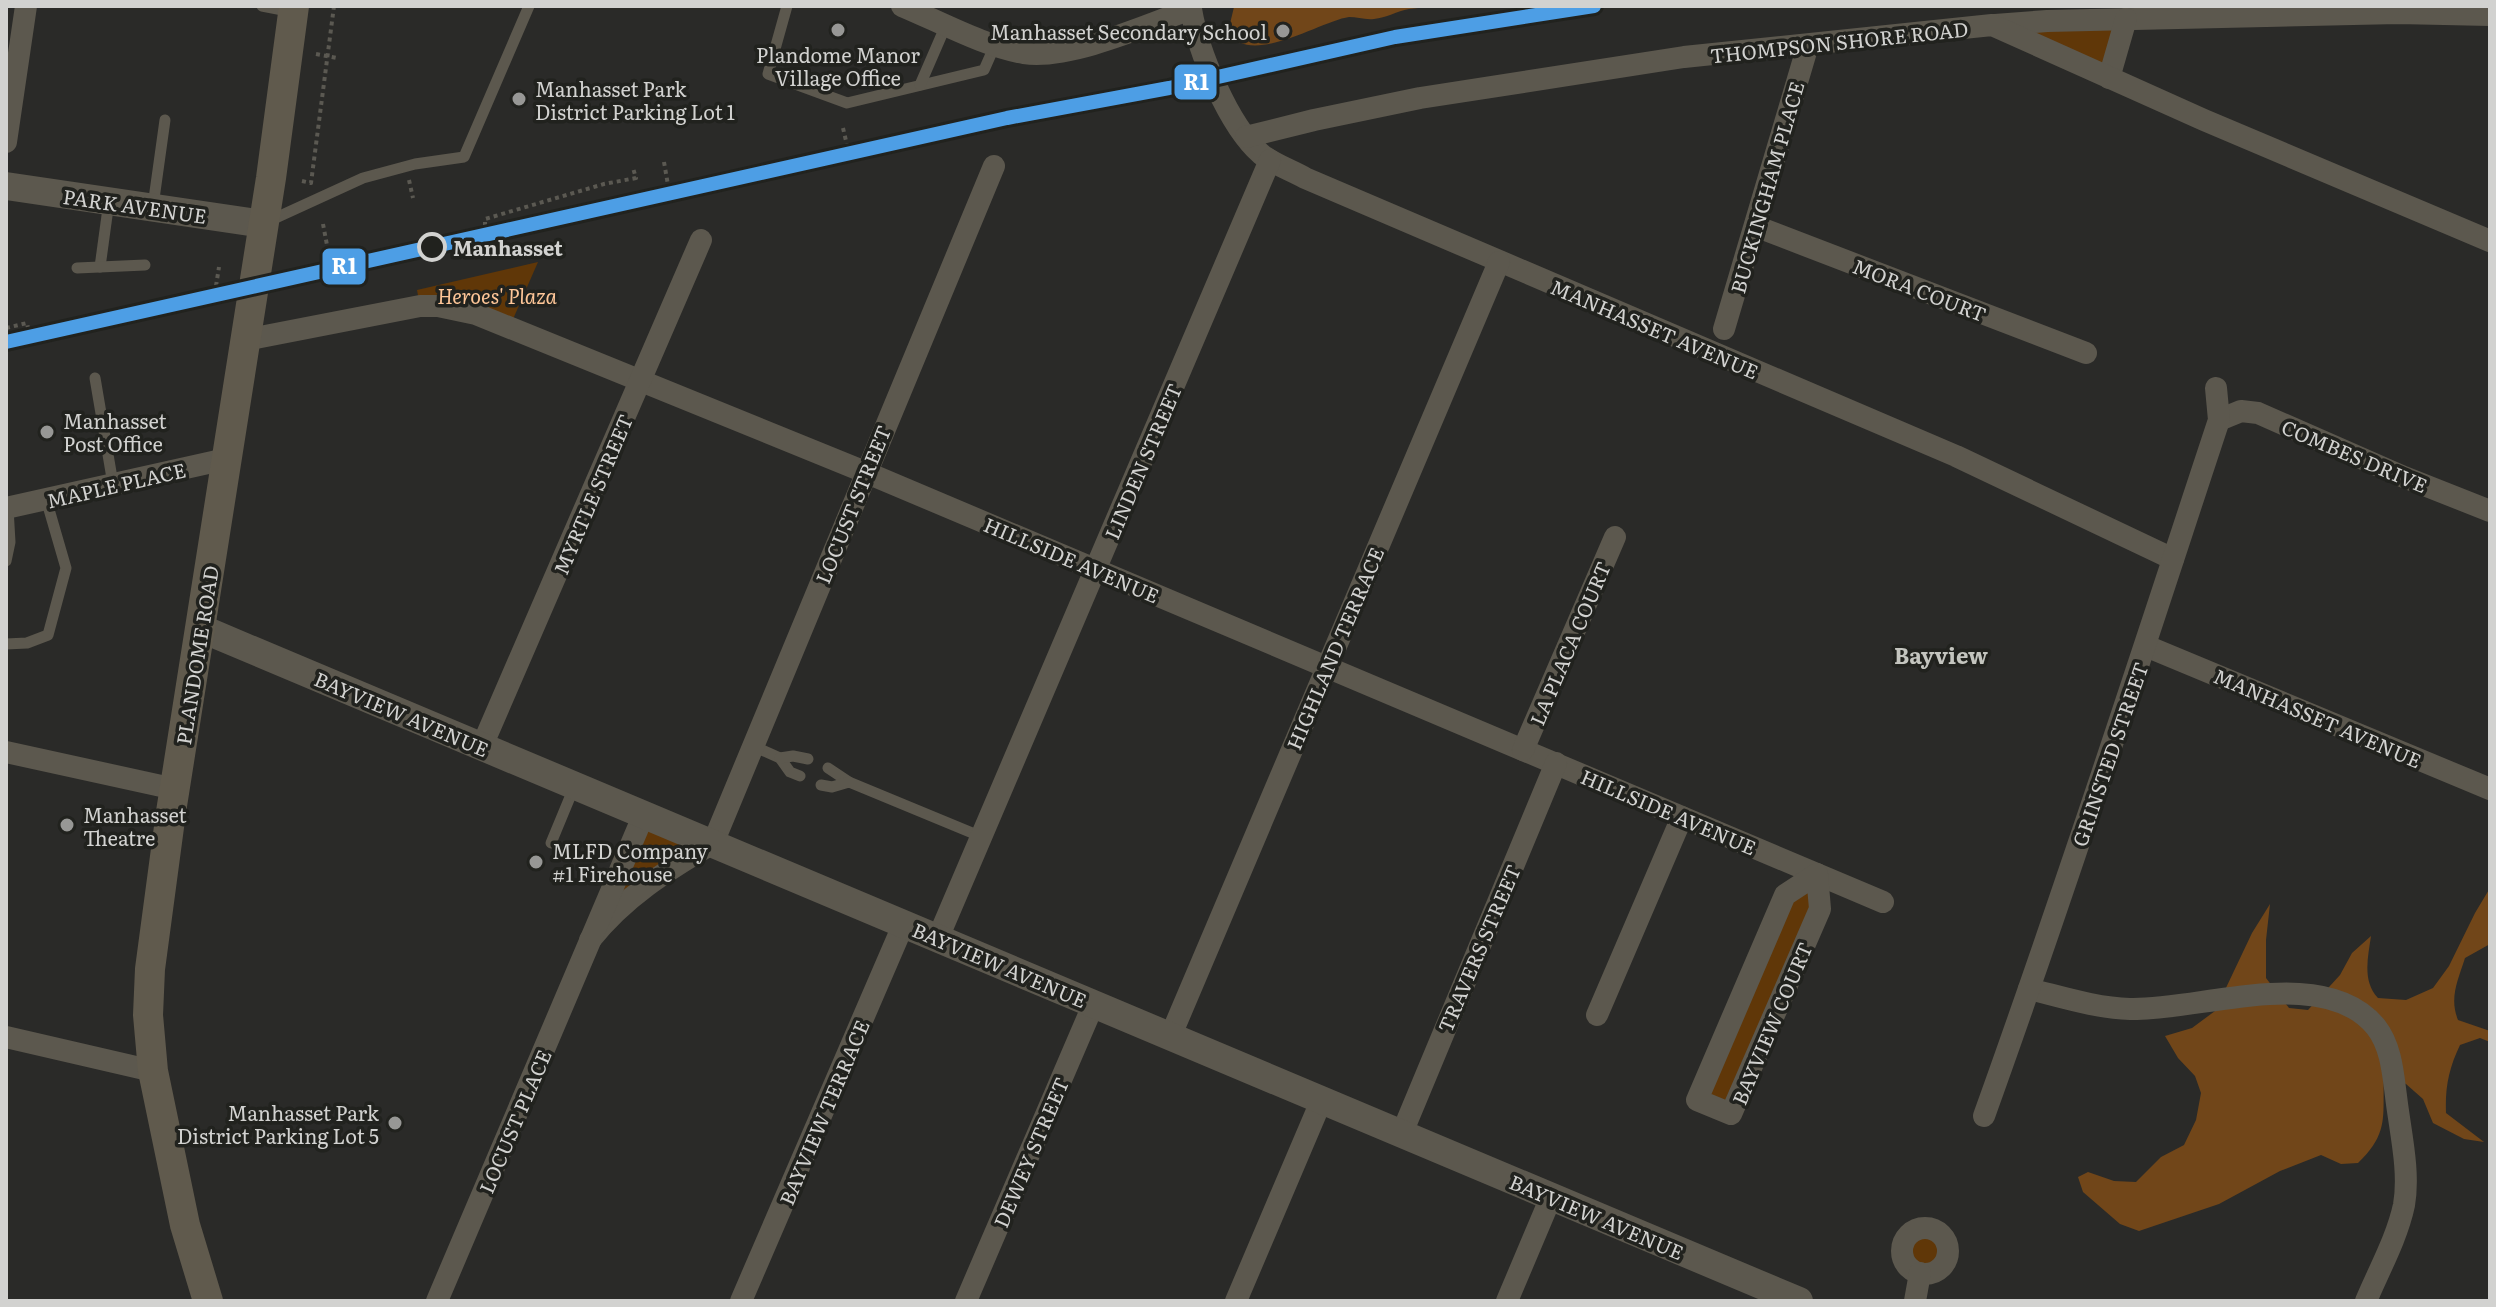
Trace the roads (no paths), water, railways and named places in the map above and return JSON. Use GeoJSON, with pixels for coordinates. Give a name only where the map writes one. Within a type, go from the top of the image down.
{"type":"FeatureCollection","features":[{"type":"Feature","properties":{"kind":"main road","name":"PLANDOME ROAD"},"geometry":{"type":"LineString","coordinates":[[208,1301],[185,1225],[153,1071],[148,1015],[150,969],[294,9]]}},
{"type":"Feature","properties":{"kind":"street"},"geometry":{"type":"LineString","coordinates":[[6,142],[11,77],[26,6]]}},
{"type":"Feature","properties":{"kind":"street"},"geometry":{"type":"LineString","coordinates":[[902,6],[995,45],[1024,53],[1050,53],[1091,44],[1191,7]]}},
{"type":"Feature","properties":{"kind":"street","name":"MANHASSET AVENUE"},"geometry":{"type":"LineString","coordinates":[[1191,7],[1195,35],[1231,117],[1270,160],[1499,262],[1956,456],[2173,559]]}},
{"type":"Feature","properties":{"kind":"street"},"geometry":{"type":"LineString","coordinates":[[1992,25],[2127,13],[2490,15]]}},
{"type":"Feature","properties":{"kind":"street"},"geometry":{"type":"LineString","coordinates":[[2109,78],[2127,13]]}},
{"type":"Feature","properties":{"kind":"street","name":"THOMPSON SHORE ROAD"},"geometry":{"type":"LineString","coordinates":[[1246,137],[1420,98],[1684,57],[1992,25],[2490,241]]}},
{"type":"Feature","properties":{"kind":"street","name":"BUCKINGHAM PLACE"},"geometry":{"type":"LineString","coordinates":[[1724,329],[1808,45]]}},
{"type":"Feature","properties":{"kind":"street","name":"LINDEN STREET"},"geometry":{"type":"LineString","coordinates":[[938,938],[1270,160]]}},
{"type":"Feature","properties":{"kind":"street","name":"LOCUST STREET"},"geometry":{"type":"LineString","coordinates":[[713,843],[994,166]]}},
{"type":"Feature","properties":{"kind":"street","name":"PARK AVENUE"},"geometry":{"type":"LineString","coordinates":[[6,186],[153,207],[262,237]]}},
{"type":"Feature","properties":{"kind":"street","name":"MORA COURT"},"geometry":{"type":"LineString","coordinates":[[1755,226],[2086,353]]}},
{"type":"Feature","properties":{"kind":"street","name":"MYRTLE STREET"},"geometry":{"type":"LineString","coordinates":[[482,746],[701,240]]}},
{"type":"Feature","properties":{"kind":"street","name":"HIGHLAND TERRACE"},"geometry":{"type":"LineString","coordinates":[[1171,1035],[1499,262]]}},
{"type":"Feature","properties":{"kind":"street","name":"HILLSIDE AVENUE"},"geometry":{"type":"LineString","coordinates":[[247,331],[438,306],[505,324],[865,472],[1883,902]]}},
{"type":"Feature","properties":{"kind":"street","name":"GRINSTED STREET"},"geometry":{"type":"LineString","coordinates":[[1984,1116],[2146,646],[2219,420],[2216,388]]}},
{"type":"Feature","properties":{"kind":"street","name":"COMBES DRIVE"},"geometry":{"type":"LineString","coordinates":[[2219,420],[2241,411],[2258,413],[2490,511]]}},
{"type":"Feature","properties":{"kind":"street","name":"MAPLE PLACE"},"geometry":{"type":"LineString","coordinates":[[7,508],[226,459]]}},
{"type":"Feature","properties":{"kind":"street","name":"LA PLACA COURT"},"geometry":{"type":"LineString","coordinates":[[1523,750],[1615,537]]}},
{"type":"Feature","properties":{"kind":"street","name":"BAYVIEW AVENUE"},"geometry":{"type":"LineString","coordinates":[[200,628],[1171,1035],[1787,1299]]}},
{"type":"Feature","properties":{"kind":"street","name":"MANHASSET AVENUE"},"geometry":{"type":"LineString","coordinates":[[2146,646],[2490,789]]}},
{"type":"Feature","properties":{"kind":"street"},"geometry":{"type":"LineString","coordinates":[[6,752],[175,789]]}},
{"type":"Feature","properties":{"kind":"street","name":"TRAVERS STREET"},"geometry":{"type":"LineString","coordinates":[[1402,1133],[1556,763]]}},
{"type":"Feature","properties":{"kind":"street","name":"LOCUST PLACE"},"geometry":{"type":"LineString","coordinates":[[437,1301],[644,814]]}},
{"type":"Feature","properties":{"kind":"street"},"geometry":{"type":"LineString","coordinates":[[1597,1015],[1682,817]]}},
{"type":"Feature","properties":{"kind":"street","name":"LOCUST PLACE"},"geometry":{"type":"LineString","coordinates":[[590,940],[606,920],[639,890],[713,843]]}},
{"type":"Feature","properties":{"kind":"street","name":"BAYVIEW COURT"},"geometry":{"type":"LineString","coordinates":[[1817,874],[1820,909],[1731,1114],[1697,1100],[1785,895],[1817,874]]}},
{"type":"Feature","properties":{"kind":"street","name":"BAYVIEW TERRACE"},"geometry":{"type":"LineString","coordinates":[[741,1301],[904,923]]}},
{"type":"Feature","properties":{"kind":"street"},"geometry":{"type":"LineString","coordinates":[[2029,989],[2093,1005],[2130,1009],[2189,1005],[2278,992],[2308,995],[2343,1004],[2363,1015],[2377,1028],[2389,1053],[2405,1180],[2399,1222],[2366,1301]]}},
{"type":"Feature","properties":{"kind":"street","name":"DEWEY STREET"},"geometry":{"type":"LineString","coordinates":[[966,1301],[1094,1003]]}},
{"type":"Feature","properties":{"kind":"street"},"geometry":{"type":"LineString","coordinates":[[6,1037],[153,1071]]}},
{"type":"Feature","properties":{"kind":"street"},"geometry":{"type":"LineString","coordinates":[[1236,1301],[1322,1099]]}},
{"type":"Feature","properties":{"kind":"street"},"geometry":{"type":"LineString","coordinates":[[1507,1301],[1551,1197]]}},
{"type":"Feature","properties":{"kind":"street"},"geometry":{"type":"LineString","coordinates":[[1915,1301],[1920,1273]]}},
{"type":"Feature","properties":{"kind":"lane"},"geometry":{"type":"LineString","coordinates":[[262,6],[294,9]]}},
{"type":"Feature","properties":{"kind":"lane"},"geometry":{"type":"LineString","coordinates":[[262,237],[363,178],[415,164],[464,157],[529,6]]}},
{"type":"Feature","properties":{"kind":"lane"},"geometry":{"type":"LineString","coordinates":[[787,6],[768,74],[847,103],[984,70],[995,45]]}},
{"type":"Feature","properties":{"kind":"lane"},"geometry":{"type":"LineString","coordinates":[[920,85],[946,25]]}},
{"type":"Feature","properties":{"kind":"lane"},"geometry":{"type":"LineString","coordinates":[[153,207],[165,120]]}},
{"type":"Feature","properties":{"kind":"lane"},"geometry":{"type":"LineString","coordinates":[[100,267],[109,201]]}},
{"type":"Feature","properties":{"kind":"lane"},"geometry":{"type":"LineString","coordinates":[[77,268],[145,265]]}},
{"type":"Feature","properties":{"kind":"lane"},"geometry":{"type":"LineString","coordinates":[[95,378],[113,484]]}},
{"type":"Feature","properties":{"kind":"lane"},"geometry":{"type":"LineString","coordinates":[[6,644],[27,643],[48,635],[66,568],[46,499]]}},
{"type":"Feature","properties":{"kind":"lane"},"geometry":{"type":"LineString","coordinates":[[6,561],[7,508]]}},
{"type":"Feature","properties":{"kind":"lane"},"geometry":{"type":"LineString","coordinates":[[753,746],[780,758],[790,772],[800,776]]}},
{"type":"Feature","properties":{"kind":"lane"},"geometry":{"type":"LineString","coordinates":[[780,758],[793,756],[808,759]]}},
{"type":"Feature","properties":{"kind":"lane"},"geometry":{"type":"LineString","coordinates":[[828,768],[849,782],[982,837]]}},
{"type":"Feature","properties":{"kind":"lane"},"geometry":{"type":"LineString","coordinates":[[821,785],[832,787],[849,782]]}},
{"type":"Feature","properties":{"kind":"lane"},"geometry":{"type":"LineString","coordinates":[[551,843],[575,785]]}},
{"type":"Feature","properties":{"kind":"place","name":"Plandome Manor Village Office"},"geometry":{"type":"Point","coordinates":[838,30]}},
{"type":"Feature","properties":{"kind":"place","name":"Manhasset Secondary School"},"geometry":{"type":"Point","coordinates":[1283,31]}},
{"type":"Feature","properties":{"kind":"place","name":"Manhasset Park District Parking Lot 1"},"geometry":{"type":"Point","coordinates":[519,99]}},
{"type":"Feature","properties":{"kind":"place","name":"Manhasset"},"geometry":{"type":"Point","coordinates":[432,247]}},
{"type":"Feature","properties":{"kind":"place","name":"Manhasset Post Office"},"geometry":{"type":"Point","coordinates":[47,432]}},
{"type":"Feature","properties":{"kind":"place","name":"Manhasset Theatre"},"geometry":{"type":"Point","coordinates":[67,825]}},
{"type":"Feature","properties":{"kind":"place","name":"MLFD Company #1 Firehouse"},"geometry":{"type":"Point","coordinates":[536,862]}},
{"type":"Feature","properties":{"kind":"place","name":"Manhasset Park District Parking Lot 5"},"geometry":{"type":"Point","coordinates":[395,1123]}},
{"type":"Feature","properties":{"kind":"district","name":"Bayview"},"geometry":{"type":"Point","coordinates":[1941,654]}},
{"type":"Feature","properties":{"kind":"park label","name":"Heroes' Plaza"},"geometry":{"type":"Point","coordinates":[497,295]}}]}
